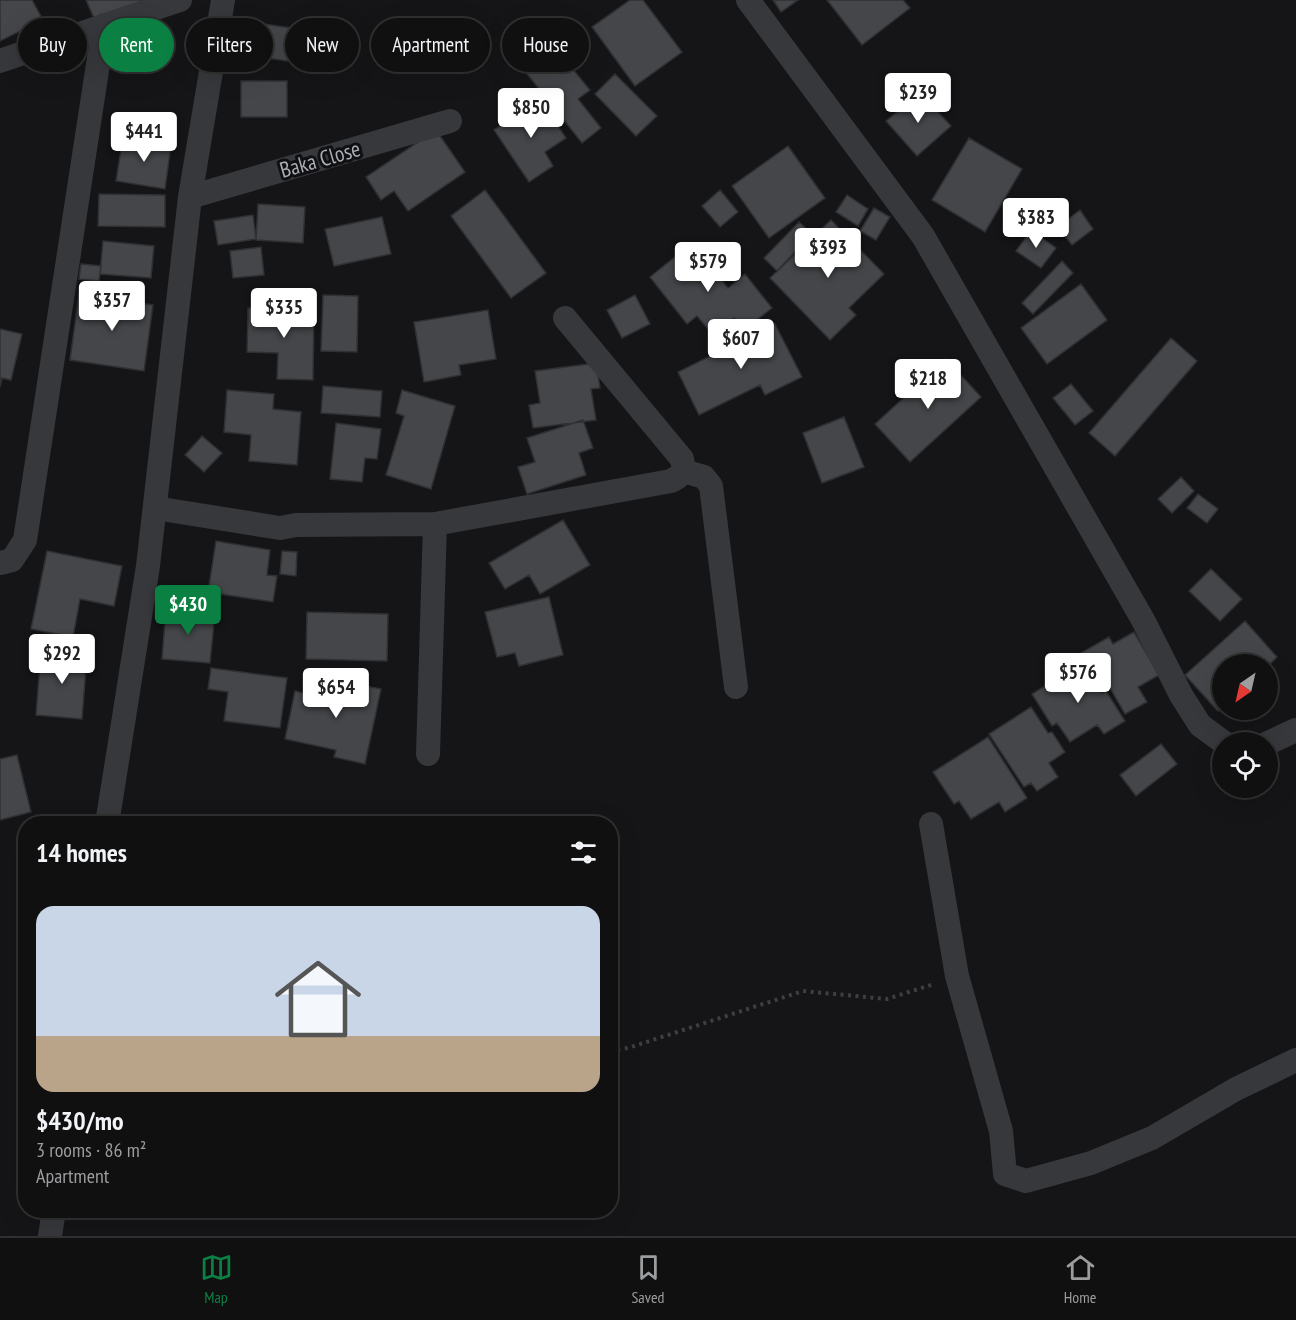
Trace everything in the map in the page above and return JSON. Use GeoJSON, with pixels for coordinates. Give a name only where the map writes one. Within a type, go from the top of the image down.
{"type":"FeatureCollection","features":[{"type":"Feature","properties":{"kind":"street"},"geometry":{"type":"LineString","coordinates":[[127,18],[180,0]]}},
{"type":"Feature","properties":{"kind":"street"},"geometry":{"type":"LineString","coordinates":[[108,816],[148,566],[190,197],[223,0]]}},
{"type":"Feature","properties":{"kind":"street"},"geometry":{"type":"LineString","coordinates":[[748,0],[923,236],[1143,621],[1181,695],[1200,725],[1212,734]]}},
{"type":"Feature","properties":{"kind":"street"},"geometry":{"type":"LineString","coordinates":[[0,61],[99,28]]}},
{"type":"Feature","properties":{"kind":"street"},"geometry":{"type":"LineString","coordinates":[[0,563],[12,560],[25,540],[99,59]]}},
{"type":"Feature","properties":{"kind":"street","name":"Baka Close"},"geometry":{"type":"LineString","coordinates":[[190,197],[450,121]]}},
{"type":"Feature","properties":{"kind":"street"},"geometry":{"type":"LineString","coordinates":[[565,318],[682,459],[684,471]]}},
{"type":"Feature","properties":{"kind":"street"},"geometry":{"type":"LineString","coordinates":[[155,508],[280,528],[296,525],[435,524],[671,481],[684,471]]}},
{"type":"Feature","properties":{"kind":"street"},"geometry":{"type":"LineString","coordinates":[[684,471],[704,477],[711,486],[736,687]]}},
{"type":"Feature","properties":{"kind":"street"},"geometry":{"type":"LineString","coordinates":[[428,754],[435,524]]}},
{"type":"Feature","properties":{"kind":"street"},"geometry":{"type":"LineString","coordinates":[[1278,738],[1296,730]]}},
{"type":"Feature","properties":{"kind":"street"},"geometry":{"type":"LineString","coordinates":[[931,824],[957,976],[1001,1131],[1005,1174],[1026,1181],[1091,1163],[1152,1138],[1236,1089],[1296,1060]]}},
{"type":"Feature","properties":{"kind":"street"},"geometry":{"type":"LineString","coordinates":[[50,1236],[53,1218]]}},
{"type":"Feature","properties":{"kind":"path"},"geometry":{"type":"LineString","coordinates":[[618,1050],[803,991],[887,999],[957,976]]}},
{"type":"Feature","properties":{"kind":"building"},"geometry":{"type":"Polygon","coordinates":[[[0,0],[32,0],[42,18],[18,18],[18,32],[0,41],[0,0]]]}},
{"type":"Feature","properties":{"kind":"building"},"geometry":{"type":"Polygon","coordinates":[[[86,0],[144,0],[106,18],[99,18],[99,22],[96,23],[86,0]]]}},
{"type":"Feature","properties":{"kind":"building"},"geometry":{"type":"Polygon","coordinates":[[[630,0],[643,0],[682,52],[635,86],[592,27],[630,0]]]}},
{"type":"Feature","properties":{"kind":"building"},"geometry":{"type":"Polygon","coordinates":[[[773,0],[798,0],[781,12],[773,0]]]}},
{"type":"Feature","properties":{"kind":"building"},"geometry":{"type":"Polygon","coordinates":[[[827,0],[903,0],[910,8],[862,45],[827,0]]]}},
{"type":"Feature","properties":{"kind":"building"},"geometry":{"type":"Polygon","coordinates":[[[273,25],[285,27],[285,61],[273,59],[273,25]]]}},
{"type":"Feature","properties":{"kind":"building"},"geometry":{"type":"Polygon","coordinates":[[[526,72],[575,72],[590,90],[578,99],[601,128],[582,143],[526,72]]]}},
{"type":"Feature","properties":{"kind":"building"},"geometry":{"type":"Polygon","coordinates":[[[615,74],[657,116],[636,136],[595,94],[615,74]]]}},
{"type":"Feature","properties":{"kind":"building"},"geometry":{"type":"Polygon","coordinates":[[[241,81],[287,81],[287,117],[241,117],[241,81]]]}},
{"type":"Feature","properties":{"kind":"building"},"geometry":{"type":"Polygon","coordinates":[[[920,92],[951,126],[917,156],[886,121],[920,92]]]}},
{"type":"Feature","properties":{"kind":"building"},"geometry":{"type":"Polygon","coordinates":[[[540,99],[566,138],[545,152],[553,166],[529,182],[494,130],[540,99]]]}},
{"type":"Feature","properties":{"kind":"building"},"geometry":{"type":"Polygon","coordinates":[[[436,130],[465,172],[408,211],[394,191],[381,200],[366,177],[436,130]]]}},
{"type":"Feature","properties":{"kind":"building"},"geometry":{"type":"Polygon","coordinates":[[[123,137],[171,145],[165,189],[116,181],[123,137]]]}},
{"type":"Feature","properties":{"kind":"building"},"geometry":{"type":"Polygon","coordinates":[[[969,138],[1022,169],[985,232],[932,200],[969,138]]]}},
{"type":"Feature","properties":{"kind":"building"},"geometry":{"type":"Polygon","coordinates":[[[788,146],[825,198],[769,238],[732,186],[788,146]]]}},
{"type":"Feature","properties":{"kind":"building"},"geometry":{"type":"Polygon","coordinates":[[[485,190],[546,273],[511,298],[451,216],[485,190]]]}},
{"type":"Feature","properties":{"kind":"building"},"geometry":{"type":"Polygon","coordinates":[[[720,190],[738,212],[720,227],[702,206],[720,190]]]}},
{"type":"Feature","properties":{"kind":"building"},"geometry":{"type":"Polygon","coordinates":[[[99,194],[165,195],[165,227],[98,226],[99,194]]]}},
{"type":"Feature","properties":{"kind":"building"},"geometry":{"type":"Polygon","coordinates":[[[847,195],[868,209],[858,226],[836,212],[847,195]]]}},
{"type":"Feature","properties":{"kind":"building"},"geometry":{"type":"Polygon","coordinates":[[[258,204],[305,207],[303,243],[256,240],[258,204]]]}},
{"type":"Feature","properties":{"kind":"building"},"geometry":{"type":"Polygon","coordinates":[[[874,208],[890,217],[876,240],[860,231],[874,208]]]}},
{"type":"Feature","properties":{"kind":"building"},"geometry":{"type":"Polygon","coordinates":[[[1080,210],[1093,229],[1072,245],[1058,227],[1080,210]]]}},
{"type":"Feature","properties":{"kind":"building"},"geometry":{"type":"Polygon","coordinates":[[[253,215],[256,239],[218,245],[214,221],[253,215]]]}},
{"type":"Feature","properties":{"kind":"building"},"geometry":{"type":"Polygon","coordinates":[[[382,217],[391,254],[334,266],[325,229],[382,217]]]}},
{"type":"Feature","properties":{"kind":"building"},"geometry":{"type":"Polygon","coordinates":[[[831,220],[884,274],[849,308],[856,315],[830,340],[770,278],[831,220]]]}},
{"type":"Feature","properties":{"kind":"building"},"geometry":{"type":"Polygon","coordinates":[[[799,222],[812,234],[777,271],[764,258],[799,222]]]}},
{"type":"Feature","properties":{"kind":"building"},"geometry":{"type":"Polygon","coordinates":[[[1031,230],[1056,248],[1041,268],[1016,251],[1031,230]]]}},
{"type":"Feature","properties":{"kind":"building"},"geometry":{"type":"Polygon","coordinates":[[[103,241],[154,246],[151,278],[100,274],[103,241]]]}},
{"type":"Feature","properties":{"kind":"building"},"geometry":{"type":"Polygon","coordinates":[[[692,243],[728,288],[745,274],[772,308],[744,330],[734,318],[713,335],[697,316],[687,324],[650,277],[692,243]]]}},
{"type":"Feature","properties":{"kind":"building"},"geometry":{"type":"Polygon","coordinates":[[[261,247],[264,275],[233,278],[230,251],[261,247]]]}},
{"type":"Feature","properties":{"kind":"building"},"geometry":{"type":"Polygon","coordinates":[[[1062,261],[1073,273],[1033,314],[1022,303],[1062,261]]]}},
{"type":"Feature","properties":{"kind":"building"},"geometry":{"type":"Polygon","coordinates":[[[81,264],[101,266],[99,281],[79,279],[81,264]]]}},
{"type":"Feature","properties":{"kind":"building"},"geometry":{"type":"Polygon","coordinates":[[[1081,284],[1107,320],[1047,364],[1021,328],[1081,284]]]}},
{"type":"Feature","properties":{"kind":"building"},"geometry":{"type":"Polygon","coordinates":[[[79,294],[153,305],[144,371],[70,360],[79,294]]]}},
{"type":"Feature","properties":{"kind":"building"},"geometry":{"type":"Polygon","coordinates":[[[323,295],[358,296],[357,352],[321,351],[323,295]]]}},
{"type":"Feature","properties":{"kind":"building"},"geometry":{"type":"Polygon","coordinates":[[[635,295],[650,324],[622,338],[607,310],[635,295]]]}},
{"type":"Feature","properties":{"kind":"building"},"geometry":{"type":"Polygon","coordinates":[[[248,308],[314,309],[313,380],[277,379],[278,353],[247,352],[248,308]]]}},
{"type":"Feature","properties":{"kind":"building"},"geometry":{"type":"Polygon","coordinates":[[[488,310],[496,359],[459,365],[461,375],[424,382],[414,322],[488,310]]]}},
{"type":"Feature","properties":{"kind":"building"},"geometry":{"type":"Polygon","coordinates":[[[775,324],[802,377],[765,395],[760,385],[699,415],[678,372],[775,324]]]}},
{"type":"Feature","properties":{"kind":"building"},"geometry":{"type":"Polygon","coordinates":[[[0,329],[22,334],[11,380],[2,378],[0,387],[0,329]]]}},
{"type":"Feature","properties":{"kind":"building"},"geometry":{"type":"Polygon","coordinates":[[[1171,338],[1197,361],[1115,456],[1089,433],[1171,338]]]}},
{"type":"Feature","properties":{"kind":"building"},"geometry":{"type":"Polygon","coordinates":[[[946,359],[981,397],[910,462],[875,424],[946,359]]]}},
{"type":"Feature","properties":{"kind":"building"},"geometry":{"type":"Polygon","coordinates":[[[596,363],[600,388],[591,389],[596,420],[533,428],[529,405],[540,403],[535,371],[596,363]]]}},
{"type":"Feature","properties":{"kind":"building"},"geometry":{"type":"Polygon","coordinates":[[[1071,384],[1093,411],[1075,425],[1053,398],[1071,384]]]}},
{"type":"Feature","properties":{"kind":"building"},"geometry":{"type":"Polygon","coordinates":[[[323,386],[382,391],[380,417],[321,413],[323,386]]]}},
{"type":"Feature","properties":{"kind":"building"},"geometry":{"type":"Polygon","coordinates":[[[227,390],[274,394],[273,409],[301,412],[297,465],[249,461],[251,435],[224,432],[227,390]]]}},
{"type":"Feature","properties":{"kind":"building"},"geometry":{"type":"Polygon","coordinates":[[[402,390],[455,406],[431,489],[386,475],[404,416],[396,413],[402,390]]]}},
{"type":"Feature","properties":{"kind":"building"},"geometry":{"type":"Polygon","coordinates":[[[844,417],[864,467],[822,483],[803,433],[844,417]]]}},
{"type":"Feature","properties":{"kind":"building"},"geometry":{"type":"Polygon","coordinates":[[[583,420],[593,448],[579,453],[586,475],[527,494],[518,467],[535,462],[527,438],[583,420]]]}},
{"type":"Feature","properties":{"kind":"building"},"geometry":{"type":"Polygon","coordinates":[[[336,423],[381,429],[377,459],[365,458],[362,482],[330,479],[336,423]]]}},
{"type":"Feature","properties":{"kind":"building"},"geometry":{"type":"Polygon","coordinates":[[[202,436],[222,453],[204,472],[185,455],[202,436]]]}},
{"type":"Feature","properties":{"kind":"building"},"geometry":{"type":"Polygon","coordinates":[[[1181,477],[1194,491],[1172,513],[1158,499],[1181,477]]]}},
{"type":"Feature","properties":{"kind":"building"},"geometry":{"type":"Polygon","coordinates":[[[1198,494],[1218,509],[1207,523],[1187,508],[1198,494]]]}},
{"type":"Feature","properties":{"kind":"building"},"geometry":{"type":"Polygon","coordinates":[[[563,520],[590,565],[540,594],[529,575],[505,589],[489,563],[563,520]]]}},
{"type":"Feature","properties":{"kind":"building"},"geometry":{"type":"Polygon","coordinates":[[[216,541],[270,550],[267,575],[277,576],[273,602],[208,592],[216,541]]]}},
{"type":"Feature","properties":{"kind":"building"},"geometry":{"type":"Polygon","coordinates":[[[47,551],[122,566],[114,606],[80,599],[73,637],[31,629],[47,551]]]}},
{"type":"Feature","properties":{"kind":"building"},"geometry":{"type":"Polygon","coordinates":[[[282,551],[297,552],[296,576],[280,574],[282,551]]]}},
{"type":"Feature","properties":{"kind":"building"},"geometry":{"type":"Polygon","coordinates":[[[1211,569],[1242,599],[1220,621],[1189,591],[1211,569]]]}},
{"type":"Feature","properties":{"kind":"building"},"geometry":{"type":"Polygon","coordinates":[[[549,597],[563,655],[519,666],[515,653],[497,657],[485,612],[549,597]]]}},
{"type":"Feature","properties":{"kind":"building"},"geometry":{"type":"Polygon","coordinates":[[[166,608],[215,613],[210,663],[162,659],[166,608]]]}},
{"type":"Feature","properties":{"kind":"building"},"geometry":{"type":"Polygon","coordinates":[[[307,612],[388,614],[387,661],[306,659],[307,612]]]}},
{"type":"Feature","properties":{"kind":"building"},"geometry":{"type":"Polygon","coordinates":[[[1245,621],[1274,654],[1212,654],[1212,704],[1185,675],[1245,621]]]}},
{"type":"Feature","properties":{"kind":"building"},"geometry":{"type":"Polygon","coordinates":[[[1134,632],[1159,675],[1138,687],[1147,702],[1125,714],[1107,683],[1100,686],[1081,653],[1109,637],[1113,644],[1134,632]]]}},
{"type":"Feature","properties":{"kind":"building"},"geometry":{"type":"Polygon","coordinates":[[[41,651],[87,655],[82,719],[36,715],[41,651]]]}},
{"type":"Feature","properties":{"kind":"building"},"geometry":{"type":"Polygon","coordinates":[[[1082,663],[1102,693],[1106,691],[1125,721],[1104,734],[1097,725],[1070,742],[1057,723],[1052,726],[1032,694],[1082,663]]]}},
{"type":"Feature","properties":{"kind":"building"},"geometry":{"type":"Polygon","coordinates":[[[211,668],[287,678],[280,728],[224,721],[228,692],[208,689],[211,668]]]}},
{"type":"Feature","properties":{"kind":"building"},"geometry":{"type":"Polygon","coordinates":[[[328,678],[381,689],[365,764],[334,757],[336,750],[285,739],[295,691],[324,698],[328,678]]]}},
{"type":"Feature","properties":{"kind":"building"},"geometry":{"type":"Polygon","coordinates":[[[1031,707],[1048,733],[1052,732],[1065,752],[1049,763],[1058,777],[1037,791],[1031,783],[1024,787],[989,734],[1031,707]]]}},
{"type":"Feature","properties":{"kind":"building"},"geometry":{"type":"Polygon","coordinates":[[[988,737],[1027,798],[1005,812],[999,802],[971,819],[959,801],[954,804],[933,772],[988,737]]]}},
{"type":"Feature","properties":{"kind":"building"},"geometry":{"type":"Polygon","coordinates":[[[1161,744],[1177,764],[1136,796],[1120,775],[1161,744]]]}},
{"type":"Feature","properties":{"kind":"building"},"geometry":{"type":"Polygon","coordinates":[[[17,755],[31,812],[0,820],[0,759],[17,755]]]}}]}
